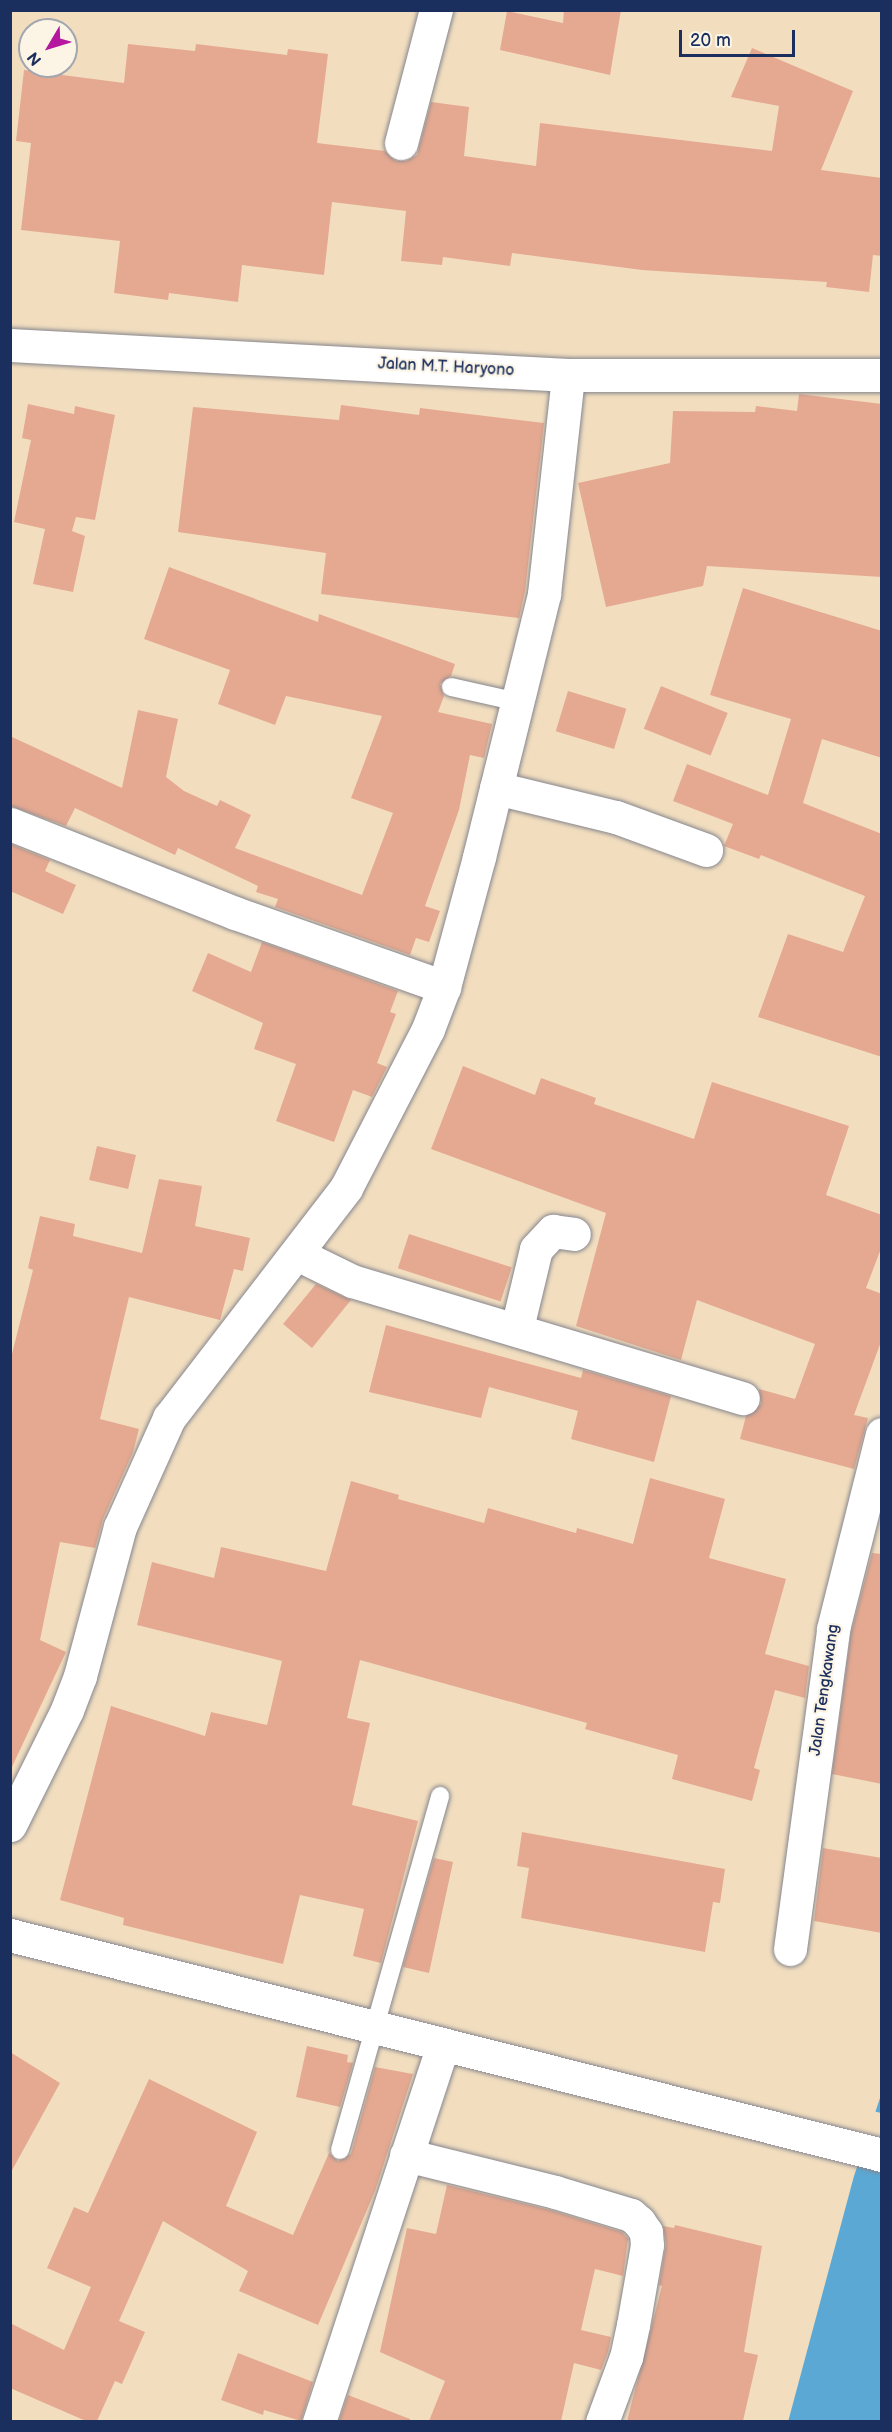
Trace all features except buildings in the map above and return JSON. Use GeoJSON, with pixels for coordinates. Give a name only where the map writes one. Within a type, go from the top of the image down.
{"type":"FeatureCollection","features":[{"type":"Feature","properties":{"kind":"street"},"geometry":{"type":"LineString","coordinates":[[401,143],[436,10]]}},
{"type":"Feature","properties":{"kind":"street","name":"Jalan M.T. Haryono"},"geometry":{"type":"LineString","coordinates":[[10,345],[568,375],[882,375]]}},
{"type":"Feature","properties":{"kind":"street"},"geometry":{"type":"LineString","coordinates":[[10,1825],[70,1701],[120,1527],[169,1418],[346,1188],[378,1131],[444,987],[544,594],[568,375]]}},
{"type":"Feature","properties":{"kind":"street"},"geometry":{"type":"LineString","coordinates":[[496,788],[616,817],[706,850]]}},
{"type":"Feature","properties":{"kind":"street"},"geometry":{"type":"LineString","coordinates":[[10,824],[246,918],[444,987]]}},
{"type":"Feature","properties":{"kind":"street"},"geometry":{"type":"LineString","coordinates":[[517,1328],[536,1249],[553,1231],[574,1234]]}},
{"type":"Feature","properties":{"kind":"street"},"geometry":{"type":"LineString","coordinates":[[297,1254],[352,1281],[517,1328],[743,1398]]}},
{"type":"Feature","properties":{"kind":"street","name":"Jalan Tengkawang"},"geometry":{"type":"LineString","coordinates":[[790,1949],[833,1629],[882,1434]]}},
{"type":"Feature","properties":{"kind":"street"},"geometry":{"type":"LineString","coordinates":[[10,1935],[374,2027],[442,2047],[882,2155]]}},
{"type":"Feature","properties":{"kind":"street"},"geometry":{"type":"LineString","coordinates":[[319,2421],[442,2047]]}},
{"type":"Feature","properties":{"kind":"street"},"geometry":{"type":"LineString","coordinates":[[406,2155],[555,2192],[618,2211],[639,2222],[646,2232],[647,2245],[633,2325],[626,2357],[602,2421]]}},
{"type":"Feature","properties":{"kind":"lane"},"geometry":{"type":"LineString","coordinates":[[451,687],[518,702]]}},
{"type":"Feature","properties":{"kind":"lane"},"geometry":{"type":"LineString","coordinates":[[340,2150],[359,2094],[374,2027],[440,1796]]}},
{"type":"Feature","properties":{"kind":"water"},"geometry":{"type":"Polygon","coordinates":[[[881,2095],[881,2421],[788,2422],[854,2176],[881,2095]]]}},
{"type":"Feature","properties":{"kind":"pier"},"geometry":{"type":"Polygon","coordinates":[[[873,2111],[881,2113],[881,2172],[855,2165],[873,2111]]]}}]}
